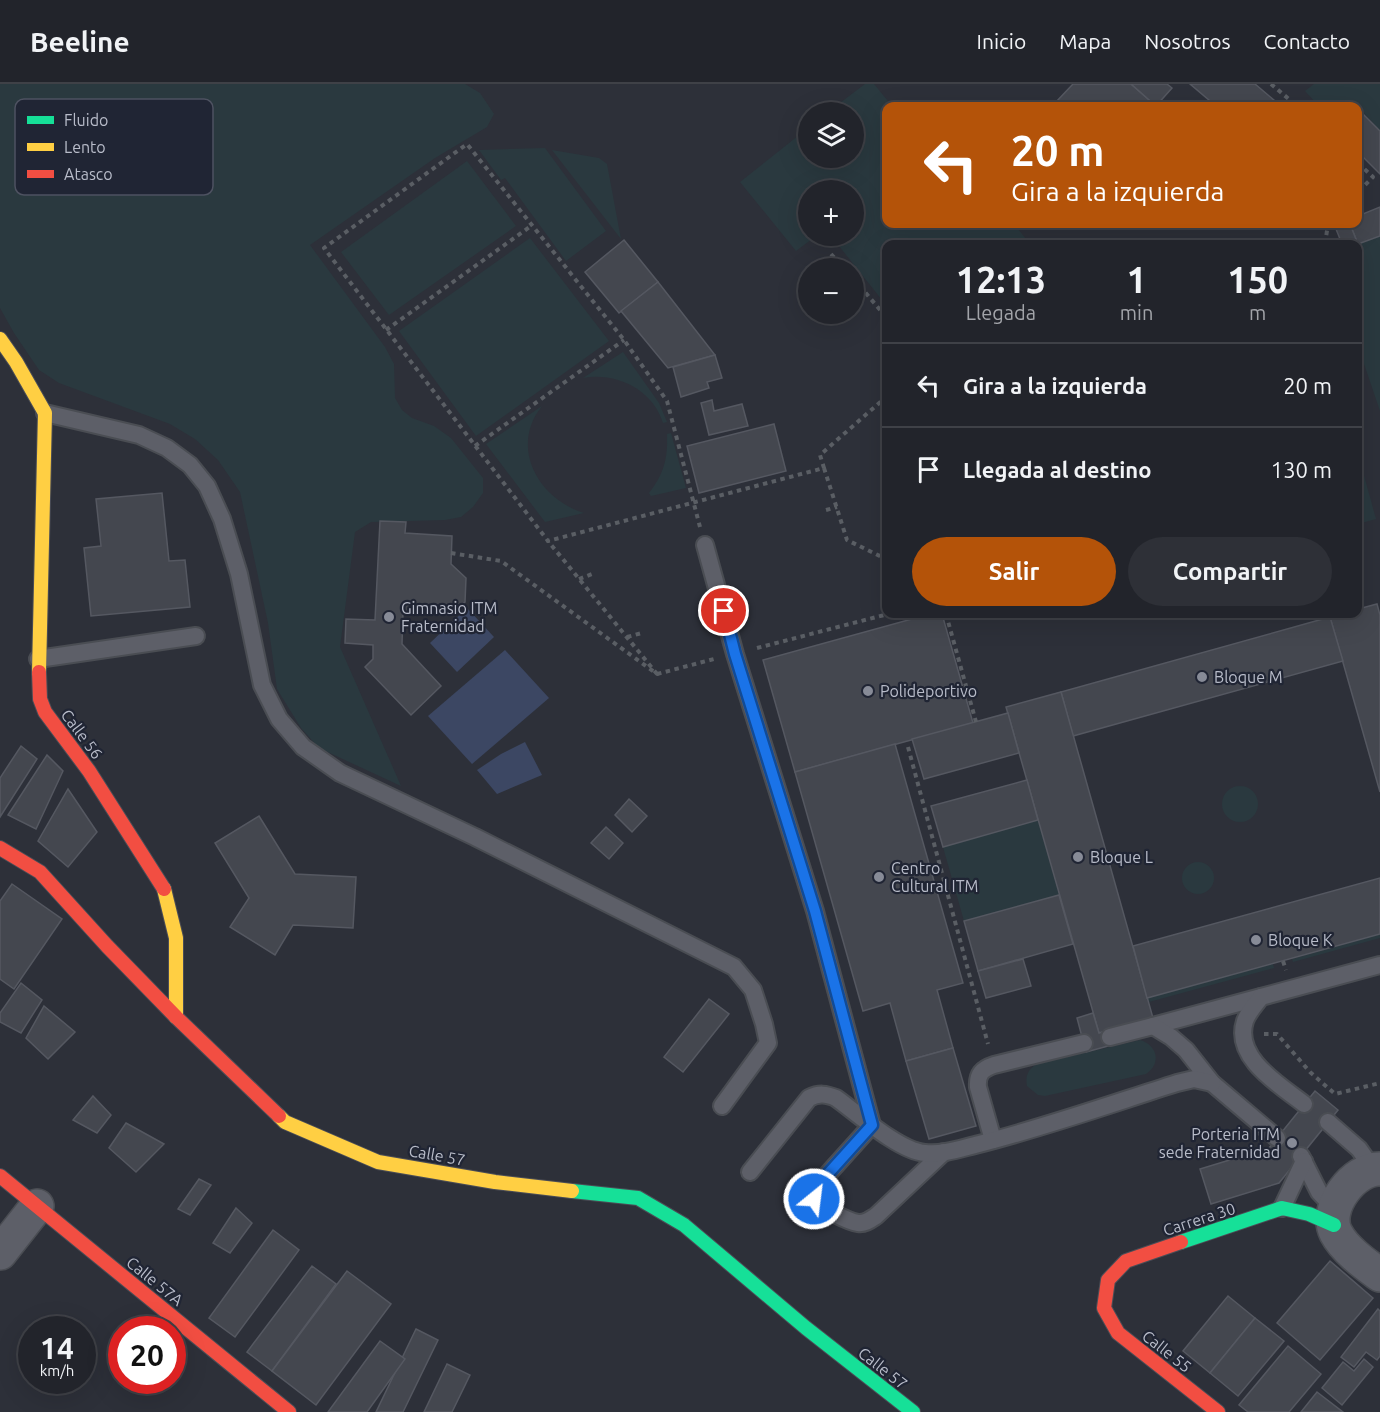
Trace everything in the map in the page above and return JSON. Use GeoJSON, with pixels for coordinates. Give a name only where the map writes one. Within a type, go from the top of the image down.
{"type":"FeatureCollection","features":[{"type":"Feature","properties":{"kind":"street"},"geometry":{"type":"LineString","coordinates":[[0,339],[45,412]]}},
{"type":"Feature","properties":{"kind":"street","name":"Calle 56"},"geometry":{"type":"LineString","coordinates":[[45,412],[38,659],[40,699],[45,712],[89,771],[166,893],[176,938],[176,1017]]}},
{"type":"Feature","properties":{"kind":"street","name":"Calle 57"},"geometry":{"type":"LineString","coordinates":[[0,848],[40,872],[176,1017],[285,1122],[378,1162],[495,1182],[638,1198],[684,1225],[806,1328],[913,1412]]}},
{"type":"Feature","properties":{"kind":"street"},"geometry":{"type":"LineString","coordinates":[[1376,1169],[1364,1172],[1341,1193],[1334,1217],[1335,1232],[1347,1247],[1380,1275]]}},
{"type":"Feature","properties":{"kind":"street","name":"Calle 57A"},"geometry":{"type":"LineString","coordinates":[[0,1176],[289,1412]]}},
{"type":"Feature","properties":{"kind":"street"},"geometry":{"type":"LineString","coordinates":[[0,1253],[37,1206]]}},
{"type":"Feature","properties":{"kind":"street"},"geometry":{"type":"LineString","coordinates":[[1282,1208],[1334,1217]]}},
{"type":"Feature","properties":{"kind":"street","name":"Carrera 30"},"geometry":{"type":"LineString","coordinates":[[1104,1308],[1108,1280],[1126,1261],[1282,1208]]}},
{"type":"Feature","properties":{"kind":"street","name":"Calle 55"},"geometry":{"type":"LineString","coordinates":[[1104,1308],[1118,1333],[1218,1412]]}},
{"type":"Feature","properties":{"kind":"lane"},"geometry":{"type":"LineString","coordinates":[[45,412],[139,435],[167,448],[190,465],[207,486],[222,519],[239,574],[262,686],[279,718],[303,747],[340,773],[475,837],[734,967],[753,990],[768,1043],[722,1106]]}},
{"type":"Feature","properties":{"kind":"lane"},"geometry":{"type":"LineString","coordinates":[[705,545],[735,654],[815,911],[872,1125]]}},
{"type":"Feature","properties":{"kind":"lane"},"geometry":{"type":"LineString","coordinates":[[38,659],[196,636]]}},
{"type":"Feature","properties":{"kind":"lane"},"geometry":{"type":"LineString","coordinates":[[1110,1037],[1380,965]]}},
{"type":"Feature","properties":{"kind":"lane"},"geometry":{"type":"LineString","coordinates":[[1261,997],[1245,1020],[1243,1035],[1249,1053],[1259,1068],[1304,1104]]}},
{"type":"Feature","properties":{"kind":"lane"},"geometry":{"type":"LineString","coordinates":[[1153,1026],[1186,1050],[1212,1083],[1277,1138]]}},
{"type":"Feature","properties":{"kind":"lane"},"geometry":{"type":"LineString","coordinates":[[993,1140],[978,1087],[977,1080],[980,1072],[994,1065],[1084,1043]]}},
{"type":"Feature","properties":{"kind":"lane"},"geometry":{"type":"LineString","coordinates":[[750,1172],[809,1098],[817,1094],[826,1094],[836,1098],[909,1149],[924,1153],[944,1152],[993,1140],[1177,1083],[1194,1079],[1212,1083]]}},
{"type":"Feature","properties":{"kind":"lane"},"geometry":{"type":"LineString","coordinates":[[1328,1122],[1359,1149],[1376,1169]]}},
{"type":"Feature","properties":{"kind":"lane"},"geometry":{"type":"LineString","coordinates":[[872,1125],[817,1186],[815,1192],[814,1199],[819,1206],[850,1221],[859,1224],[876,1216],[944,1152]]}},
{"type":"Feature","properties":{"kind":"lane"},"geometry":{"type":"LineString","coordinates":[[1282,1208],[1302,1159],[1334,1217]]}},
{"type":"Feature","properties":{"kind":"path"},"geometry":{"type":"LineString","coordinates":[[1271,84],[1292,102]]}},
{"type":"Feature","properties":{"kind":"path"},"geometry":{"type":"LineString","coordinates":[[657,674],[548,541],[324,248],[467,144],[624,340],[667,401],[693,503]]}},
{"type":"Feature","properties":{"kind":"path"},"geometry":{"type":"LineString","coordinates":[[1362,167],[1373,177],[1362,188]]}},
{"type":"Feature","properties":{"kind":"path"},"geometry":{"type":"LineString","coordinates":[[386,330],[531,226]]}},
{"type":"Feature","properties":{"kind":"path"},"geometry":{"type":"LineString","coordinates":[[831,254],[835,258]]}},
{"type":"Feature","properties":{"kind":"path"},"geometry":{"type":"LineString","coordinates":[[864,291],[882,312]]}},
{"type":"Feature","properties":{"kind":"path"},"geometry":{"type":"LineString","coordinates":[[475,446],[624,340]]}},
{"type":"Feature","properties":{"kind":"path"},"geometry":{"type":"LineString","coordinates":[[882,400],[820,454],[847,540],[882,557]]}},
{"type":"Feature","properties":{"kind":"path"},"geometry":{"type":"LineString","coordinates":[[548,541],[824,468]]}},
{"type":"Feature","properties":{"kind":"path"},"geometry":{"type":"LineString","coordinates":[[826,510],[837,507]]}},
{"type":"Feature","properties":{"kind":"path"},"geometry":{"type":"LineString","coordinates":[[451,553],[501,561],[657,674]]}},
{"type":"Feature","properties":{"kind":"path"},"geometry":{"type":"LineString","coordinates":[[579,579],[592,574]]}},
{"type":"Feature","properties":{"kind":"path"},"geometry":{"type":"LineString","coordinates":[[657,674],[882,616]]}},
{"type":"Feature","properties":{"kind":"path"},"geometry":{"type":"LineString","coordinates":[[947,618],[976,722]]}},
{"type":"Feature","properties":{"kind":"path"},"geometry":{"type":"LineString","coordinates":[[627,638],[642,633]]}},
{"type":"Feature","properties":{"kind":"path"},"geometry":{"type":"LineString","coordinates":[[908,747],[994,1065]]}},
{"type":"Feature","properties":{"kind":"path"},"geometry":{"type":"LineString","coordinates":[[1277,1034],[1310,1072],[1335,1094],[1380,1083]]}},
{"type":"Feature","properties":{"kind":"shaded area"},"geometry":{"type":"Polygon","coordinates":[[[0,84],[465,84],[480,93],[494,114],[487,127],[435,158],[310,245],[385,347],[394,364],[395,398],[402,410],[412,418],[434,426],[451,438],[483,478],[483,493],[473,507],[461,517],[445,520],[371,522],[355,532],[340,647],[401,786],[319,748],[301,728],[277,689],[268,623],[240,492],[218,460],[195,439],[170,424],[59,383],[39,370],[0,308],[0,84]]]}},
{"type":"Feature","properties":{"kind":"shaded area"},"geometry":{"type":"Polygon","coordinates":[[[865,84],[874,84],[889,102],[882,102],[882,228],[1017,228],[1027,240],[882,240],[882,300],[864,277],[864,258],[849,258],[839,246],[864,246],[864,180],[798,180],[798,246],[803,246],[796,251],[740,182],[798,136],[798,168],[864,168],[864,102],[841,102],[865,84]]]}},
{"type":"Feature","properties":{"kind":"shaded area"},"geometry":{"type":"Polygon","coordinates":[[[1314,84],[1380,84],[1380,131],[1362,111],[1362,102],[1315,102],[1305,91],[1314,84]]]}},
{"type":"Feature","properties":{"kind":"shaded area"},"geometry":{"type":"Polygon","coordinates":[[[545,148],[606,231],[566,261],[505,178],[501,180],[479,150],[545,148]]]}},
{"type":"Feature","properties":{"kind":"shaded area"},"geometry":{"type":"Polygon","coordinates":[[[552,150],[599,158],[607,164],[621,239],[552,150]]]}},
{"type":"Feature","properties":{"kind":"shaded area"},"geometry":{"type":"Polygon","coordinates":[[[467,161],[516,226],[389,315],[341,252],[467,161]]]}},
{"type":"Feature","properties":{"kind":"shaded area"},"geometry":{"type":"Polygon","coordinates":[[[1380,236],[1380,411],[1362,358],[1362,243],[1380,236]]]}},
{"type":"Feature","properties":{"kind":"shaded area"},"geometry":{"type":"Polygon","coordinates":[[[530,238],[609,341],[476,436],[399,331],[530,238]]]}},
{"type":"Feature","properties":{"kind":"shaded area"},"geometry":{"type":"Polygon","coordinates":[[[623,352],[659,403],[667,422],[663,423],[651,401],[632,386],[608,378],[583,378],[623,352]]]}},
{"type":"Feature","properties":{"kind":"shaded area"},"geometry":{"type":"Polygon","coordinates":[[[542,406],[532,422],[528,438],[533,470],[553,496],[584,513],[545,522],[486,444],[542,406]]]}},
{"type":"Feature","properties":{"kind":"shaded area"},"geometry":{"type":"Polygon","coordinates":[[[671,433],[686,488],[651,496],[649,493],[664,465],[667,434],[671,433]]]}},
{"type":"Feature","properties":{"kind":"shaded area"},"geometry":{"type":"Polygon","coordinates":[[[1362,468],[1376,519],[1362,523],[1362,468]]]}},
{"type":"Feature","properties":{"kind":"shaded area"},"geometry":{"type":"Polygon","coordinates":[[[1240,786],[1253,791],[1258,804],[1253,817],[1240,822],[1227,817],[1222,804],[1227,791],[1240,786]]]}},
{"type":"Feature","properties":{"kind":"shaded area"},"geometry":{"type":"Polygon","coordinates":[[[1038,820],[1059,895],[964,921],[943,847],[1038,820]]]}},
{"type":"Feature","properties":{"kind":"shaded area"},"geometry":{"type":"Polygon","coordinates":[[[1198,862],[1209,867],[1214,878],[1209,889],[1198,894],[1187,889],[1182,878],[1187,867],[1198,862]]]}},
{"type":"Feature","properties":{"kind":"shaded area"},"geometry":{"type":"Polygon","coordinates":[[[1380,934],[1380,938],[1293,962],[1292,959],[1380,934]]]}},
{"type":"Feature","properties":{"kind":"shaded area"},"geometry":{"type":"Polygon","coordinates":[[[1273,964],[1274,968],[1149,1002],[1147,998],[1273,964]]]}},
{"type":"Feature","properties":{"kind":"shaded area"},"geometry":{"type":"Polygon","coordinates":[[[1140,1040],[1146,1042],[1154,1050],[1156,1060],[1146,1074],[1045,1096],[1038,1095],[1027,1086],[1028,1073],[1037,1064],[1140,1040]]]}},
{"type":"Feature","properties":{"kind":"water"},"geometry":{"type":"Polygon","coordinates":[[[467,608],[494,637],[457,672],[430,643],[467,608]]]}},
{"type":"Feature","properties":{"kind":"water"},"geometry":{"type":"Polygon","coordinates":[[[505,650],[549,698],[472,764],[428,716],[505,650]]]}},
{"type":"Feature","properties":{"kind":"water"},"geometry":{"type":"Polygon","coordinates":[[[525,742],[542,775],[497,794],[477,770],[525,742]]]}},
{"type":"Feature","properties":{"kind":"building"},"geometry":{"type":"Polygon","coordinates":[[[1073,84],[1131,84],[1151,102],[1058,102],[1073,84]]]}},
{"type":"Feature","properties":{"kind":"building"},"geometry":{"type":"Polygon","coordinates":[[[1131,84],[1167,84],[1172,88],[1160,102],[1151,102],[1131,84]]]}},
{"type":"Feature","properties":{"kind":"building"},"geometry":{"type":"Polygon","coordinates":[[[1190,84],[1255,84],[1276,102],[1211,102],[1190,84]]]}},
{"type":"Feature","properties":{"kind":"building"},"geometry":{"type":"Polygon","coordinates":[[[1362,113],[1380,131],[1380,174],[1362,156],[1362,113]]]}},
{"type":"Feature","properties":{"kind":"building"},"geometry":{"type":"Polygon","coordinates":[[[1380,207],[1380,236],[1362,243],[1362,240],[1356,240],[1352,228],[1362,228],[1362,214],[1380,207]]]}},
{"type":"Feature","properties":{"kind":"building"},"geometry":{"type":"Polygon","coordinates":[[[1336,228],[1352,228],[1356,240],[1340,240],[1336,228]]]}},
{"type":"Feature","properties":{"kind":"building"},"geometry":{"type":"Polygon","coordinates":[[[624,240],[658,282],[619,313],[585,272],[624,240]]]}},
{"type":"Feature","properties":{"kind":"building"},"geometry":{"type":"Polygon","coordinates":[[[658,282],[715,355],[668,368],[621,311],[658,282]]]}},
{"type":"Feature","properties":{"kind":"building"},"geometry":{"type":"Polygon","coordinates":[[[715,355],[722,378],[707,382],[709,388],[681,397],[673,367],[715,355]]]}},
{"type":"Feature","properties":{"kind":"building"},"geometry":{"type":"Polygon","coordinates":[[[712,400],[714,411],[742,404],[748,426],[709,435],[701,403],[712,400]]]}},
{"type":"Feature","properties":{"kind":"building"},"geometry":{"type":"Polygon","coordinates":[[[774,424],[786,471],[699,493],[687,446],[774,424]]]}},
{"type":"Feature","properties":{"kind":"building"},"geometry":{"type":"Polygon","coordinates":[[[162,493],[169,561],[185,560],[190,607],[91,616],[84,548],[101,546],[96,499],[162,493]]]}},
{"type":"Feature","properties":{"kind":"building","name":"Gimnasio ITM Fraternidad"},"geometry":{"type":"Polygon","coordinates":[[[380,521],[406,522],[405,533],[452,536],[451,564],[466,578],[465,602],[448,615],[403,613],[402,644],[441,686],[411,715],[365,667],[373,659],[373,645],[345,643],[346,619],[375,620],[380,521]]]}},
{"type":"Feature","properties":{"kind":"building"},"geometry":{"type":"Polygon","coordinates":[[[1377,604],[1380,615],[1380,792],[1330,618],[1362,618],[1362,608],[1377,604]]]}},
{"type":"Feature","properties":{"kind":"building","name":"Polideportivo"},"geometry":{"type":"Polygon","coordinates":[[[915,618],[943,618],[973,723],[795,772],[763,660],[915,618]]]}},
{"type":"Feature","properties":{"kind":"building","name":"Bloque M"},"geometry":{"type":"Polygon","coordinates":[[[1326,618],[1330,618],[1343,661],[1073,736],[1061,692],[1326,618]]]}},
{"type":"Feature","properties":{"kind":"building","name":"Bloque L"},"geometry":{"type":"Polygon","coordinates":[[[1061,692],[1153,1018],[1099,1033],[1006,707],[1061,692]]]}},
{"type":"Feature","properties":{"kind":"building"},"geometry":{"type":"Polygon","coordinates":[[[1008,713],[1019,753],[924,779],[912,739],[1008,713]]]}},
{"type":"Feature","properties":{"kind":"building","name":"Centro Cultural ITM"},"geometry":{"type":"Polygon","coordinates":[[[895,744],[963,983],[937,990],[953,1048],[906,1061],[890,1003],[863,1011],[795,772],[895,744]]]}},
{"type":"Feature","properties":{"kind":"building"},"geometry":{"type":"Polygon","coordinates":[[[21,746],[37,759],[0,817],[0,778],[21,746]]]}},
{"type":"Feature","properties":{"kind":"building"},"geometry":{"type":"Polygon","coordinates":[[[47,755],[63,771],[36,829],[8,815],[47,755]]]}},
{"type":"Feature","properties":{"kind":"building"},"geometry":{"type":"Polygon","coordinates":[[[1027,780],[1038,820],[943,847],[931,806],[1027,780]]]}},
{"type":"Feature","properties":{"kind":"building"},"geometry":{"type":"Polygon","coordinates":[[[68,789],[97,832],[68,867],[38,841],[68,789]]]}},
{"type":"Feature","properties":{"kind":"building"},"geometry":{"type":"Polygon","coordinates":[[[629,799],[647,816],[632,832],[615,815],[629,799]]]}},
{"type":"Feature","properties":{"kind":"building"},"geometry":{"type":"Polygon","coordinates":[[[259,816],[295,874],[356,877],[353,928],[293,925],[275,955],[230,927],[249,898],[215,843],[259,816]]]}},
{"type":"Feature","properties":{"kind":"building"},"geometry":{"type":"Polygon","coordinates":[[[606,827],[623,843],[609,859],[591,843],[606,827]]]}},
{"type":"Feature","properties":{"kind":"building","name":"Bloque K"},"geometry":{"type":"Polygon","coordinates":[[[1380,878],[1380,934],[1147,998],[1133,946],[1380,878]]]}},
{"type":"Feature","properties":{"kind":"building"},"geometry":{"type":"Polygon","coordinates":[[[12,884],[62,919],[14,989],[0,979],[0,901],[12,884]]]}},
{"type":"Feature","properties":{"kind":"building"},"geometry":{"type":"Polygon","coordinates":[[[1059,895],[1073,944],[978,971],[964,921],[1059,895]]]}},
{"type":"Feature","properties":{"kind":"building"},"geometry":{"type":"Polygon","coordinates":[[[1023,959],[1031,986],[986,998],[978,971],[1023,959]]]}},
{"type":"Feature","properties":{"kind":"building"},"geometry":{"type":"Polygon","coordinates":[[[21,983],[42,1000],[21,1033],[0,1022],[0,1013],[21,983]]]}},
{"type":"Feature","properties":{"kind":"building"},"geometry":{"type":"Polygon","coordinates":[[[709,999],[729,1014],[683,1072],[664,1057],[709,999]]]}},
{"type":"Feature","properties":{"kind":"building"},"geometry":{"type":"Polygon","coordinates":[[[44,1006],[75,1032],[48,1059],[26,1038],[44,1006]]]}},
{"type":"Feature","properties":{"kind":"building"},"geometry":{"type":"Polygon","coordinates":[[[1093,1013],[1099,1033],[1108,1031],[1112,1045],[1086,1052],[1077,1018],[1093,1013]]]}},
{"type":"Feature","properties":{"kind":"building"},"geometry":{"type":"Polygon","coordinates":[[[953,1048],[976,1126],[929,1139],[906,1061],[953,1048]]]}},
{"type":"Feature","properties":{"kind":"building","name":"Porteria ITM sede Fraternidad"},"geometry":{"type":"Polygon","coordinates":[[[1315,1091],[1338,1110],[1279,1183],[1211,1204],[1200,1169],[1269,1148],[1315,1091]]]}},
{"type":"Feature","properties":{"kind":"building"},"geometry":{"type":"Polygon","coordinates":[[[93,1096],[111,1115],[97,1133],[73,1120],[93,1096]]]}},
{"type":"Feature","properties":{"kind":"building"},"geometry":{"type":"Polygon","coordinates":[[[126,1123],[164,1144],[136,1172],[109,1148],[126,1123]]]}},
{"type":"Feature","properties":{"kind":"building"},"geometry":{"type":"Polygon","coordinates":[[[199,1179],[211,1185],[190,1215],[178,1209],[199,1179]]]}},
{"type":"Feature","properties":{"kind":"building"},"geometry":{"type":"Polygon","coordinates":[[[236,1208],[252,1223],[230,1253],[213,1243],[236,1208]]]}},
{"type":"Feature","properties":{"kind":"building"},"geometry":{"type":"Polygon","coordinates":[[[273,1230],[299,1250],[235,1337],[209,1318],[273,1230]]]}},
{"type":"Feature","properties":{"kind":"building"},"geometry":{"type":"Polygon","coordinates":[[[1330,1261],[1373,1298],[1320,1360],[1277,1323],[1330,1261]]]}},
{"type":"Feature","properties":{"kind":"building"},"geometry":{"type":"Polygon","coordinates":[[[312,1266],[336,1284],[272,1371],[247,1352],[312,1266]]]}},
{"type":"Feature","properties":{"kind":"building"},"geometry":{"type":"Polygon","coordinates":[[[347,1271],[391,1304],[316,1405],[272,1371],[347,1271]]]}},
{"type":"Feature","properties":{"kind":"building"},"geometry":{"type":"Polygon","coordinates":[[[1228,1296],[1255,1318],[1210,1373],[1183,1351],[1228,1296]]]}},
{"type":"Feature","properties":{"kind":"building"},"geometry":{"type":"Polygon","coordinates":[[[1378,1309],[1380,1311],[1380,1356],[1377,1360],[1366,1352],[1354,1367],[1341,1357],[1378,1309]]]}},
{"type":"Feature","properties":{"kind":"building"},"geometry":{"type":"Polygon","coordinates":[[[1255,1318],[1284,1341],[1238,1396],[1210,1373],[1255,1318]]]}},
{"type":"Feature","properties":{"kind":"building"},"geometry":{"type":"Polygon","coordinates":[[[416,1329],[438,1340],[403,1412],[376,1412],[416,1329]]]}},
{"type":"Feature","properties":{"kind":"building"},"geometry":{"type":"Polygon","coordinates":[[[380,1341],[405,1359],[367,1412],[328,1412],[380,1341]]]}},
{"type":"Feature","properties":{"kind":"building"},"geometry":{"type":"Polygon","coordinates":[[[1288,1346],[1321,1374],[1289,1412],[1248,1412],[1239,1405],[1288,1346]]]}},
{"type":"Feature","properties":{"kind":"building"},"geometry":{"type":"Polygon","coordinates":[[[1364,1359],[1373,1367],[1342,1405],[1322,1388],[1343,1362],[1354,1371],[1364,1359]]]}},
{"type":"Feature","properties":{"kind":"building"},"geometry":{"type":"Polygon","coordinates":[[[447,1364],[470,1375],[452,1412],[424,1412],[447,1364]]]}},
{"type":"Feature","properties":{"kind":"building"},"geometry":{"type":"Polygon","coordinates":[[[1317,1392],[1343,1412],[1301,1412],[1317,1392]]]}},
{"type":"Feature","properties":{"kind":"traffic: fast"},"geometry":{"type":"LineString","coordinates":[[572,1191],[638,1198],[684,1225],[806,1328],[913,1412]]}},
{"type":"Feature","properties":{"kind":"traffic: fast"},"geometry":{"type":"LineString","coordinates":[[1181,1242],[1282,1208],[1309,1214],[1334,1225]]}},
{"type":"Feature","properties":{"kind":"traffic: slow"},"geometry":{"type":"LineString","coordinates":[[0,339],[45,413],[39,672]]}},
{"type":"Feature","properties":{"kind":"traffic: slow"},"geometry":{"type":"LineString","coordinates":[[164,889],[176,938],[176,1017]]}},
{"type":"Feature","properties":{"kind":"traffic: slow"},"geometry":{"type":"LineString","coordinates":[[279,1116],[285,1122],[378,1162],[495,1182],[572,1191]]}},
{"type":"Feature","properties":{"kind":"traffic: jam"},"geometry":{"type":"LineString","coordinates":[[39,672],[40,699],[45,712],[89,771],[164,889]]}},
{"type":"Feature","properties":{"kind":"traffic: jam"},"geometry":{"type":"LineString","coordinates":[[0,848],[40,872],[176,1017],[279,1116]]}},
{"type":"Feature","properties":{"kind":"traffic: jam"},"geometry":{"type":"LineString","coordinates":[[0,1176],[289,1412]]}},
{"type":"Feature","properties":{"kind":"traffic: jam"},"geometry":{"type":"LineString","coordinates":[[1181,1242],[1126,1261],[1108,1280],[1104,1308],[1118,1333],[1218,1412]]}},
{"type":"Feature","properties":{"kind":"place","name":"Gimnasio ITM Fraternidad"},"geometry":{"type":"Point","coordinates":[389,617]}},
{"type":"Feature","properties":{"kind":"place","name":"Bloque M"},"geometry":{"type":"Point","coordinates":[1202,677]}},
{"type":"Feature","properties":{"kind":"place","name":"Polideportivo"},"geometry":{"type":"Point","coordinates":[868,691]}},
{"type":"Feature","properties":{"kind":"place","name":"Bloque L"},"geometry":{"type":"Point","coordinates":[1078,857]}},
{"type":"Feature","properties":{"kind":"place","name":"Centro Cultural ITM"},"geometry":{"type":"Point","coordinates":[879,877]}},
{"type":"Feature","properties":{"kind":"place","name":"Bloque K"},"geometry":{"type":"Point","coordinates":[1256,940]}},
{"type":"Feature","properties":{"kind":"place","name":"Porteria ITM sede Fraternidad"},"geometry":{"type":"Point","coordinates":[1292,1143]}},
{"type":"Feature","properties":{"kind":"route"},"geometry":{"type":"LineString","coordinates":[[724,611],[735,654],[815,911],[872,1125],[817,1186],[814,1199]]}}]}
